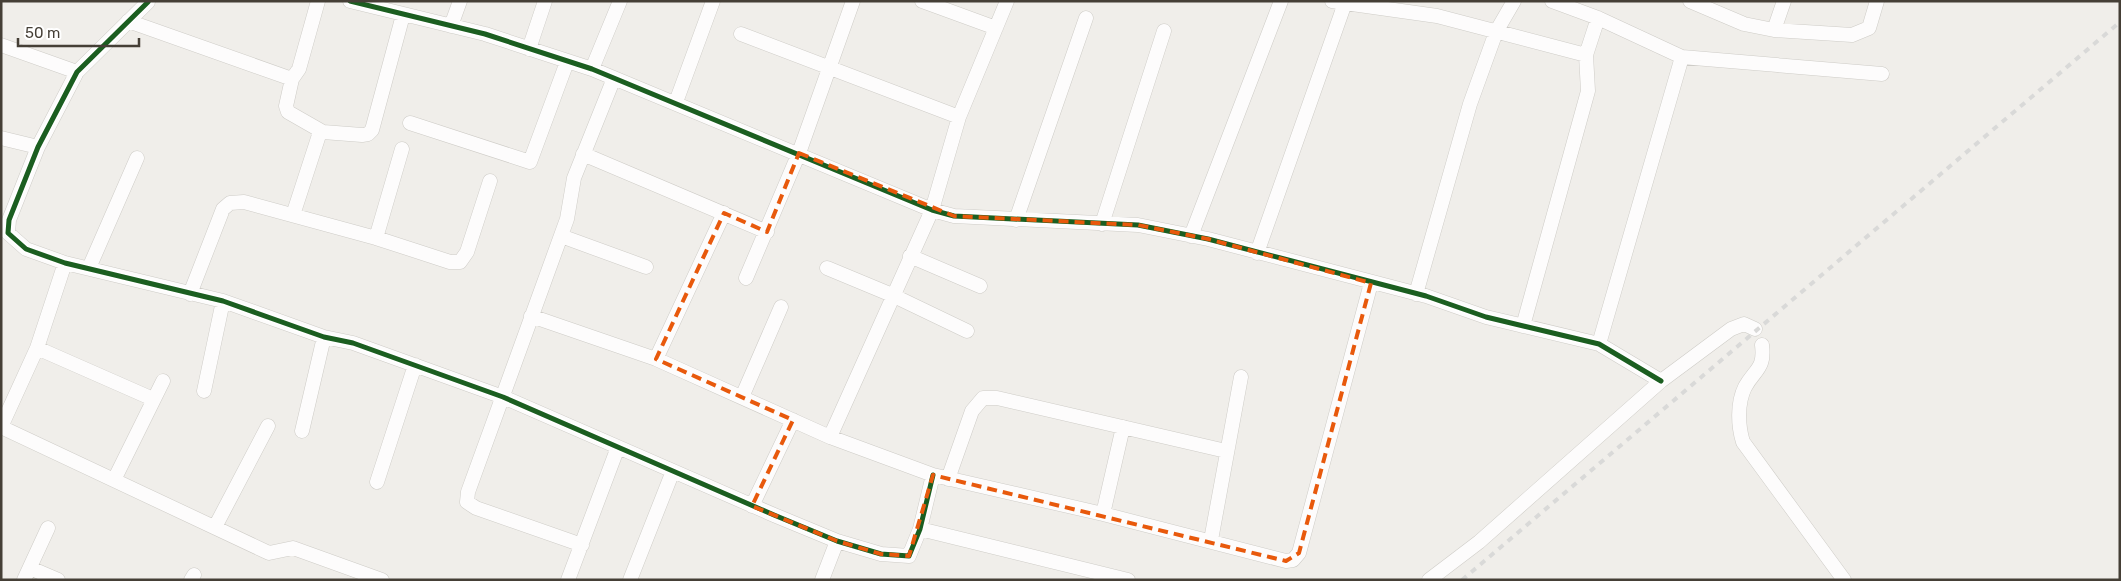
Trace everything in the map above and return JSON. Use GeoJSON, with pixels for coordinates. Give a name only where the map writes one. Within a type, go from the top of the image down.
{"type":"FeatureCollection","features":[{"type":"Feature","properties":{"kind":"street"},"geometry":{"type":"LineString","coordinates":[[318,1],[300,69],[292,79],[286,106],[288,112],[323,132],[362,135],[368,134],[372,130],[403,15]]}},
{"type":"Feature","properties":{"kind":"street"},"geometry":{"type":"LineString","coordinates":[[451,26],[460,1]]}},
{"type":"Feature","properties":{"kind":"street"},"geometry":{"type":"LineString","coordinates":[[529,49],[545,1]]}},
{"type":"Feature","properties":{"kind":"street"},"geometry":{"type":"LineString","coordinates":[[592,69],[620,1]]}},
{"type":"Feature","properties":{"kind":"street"},"geometry":{"type":"LineString","coordinates":[[676,102],[712,1]]}},
{"type":"Feature","properties":{"kind":"street"},"geometry":{"type":"LineString","coordinates":[[746,278],[800,153],[853,1]]}},
{"type":"Feature","properties":{"kind":"street"},"geometry":{"type":"LineString","coordinates":[[922,1],[996,28]]}},
{"type":"Feature","properties":{"kind":"street"},"geometry":{"type":"LineString","coordinates":[[830,437],[892,295],[932,210],[959,117],[1007,1]]}},
{"type":"Feature","properties":{"kind":"street"},"geometry":{"type":"LineString","coordinates":[[1191,236],[1281,1]]}},
{"type":"Feature","properties":{"kind":"street"},"geometry":{"type":"LineString","coordinates":[[1416,294],[1470,104],[1496,32],[1514,1]]}},
{"type":"Feature","properties":{"kind":"street"},"geometry":{"type":"LineString","coordinates":[[1552,1],[1592,16],[1682,57],[1882,74]]}},
{"type":"Feature","properties":{"kind":"street"},"geometry":{"type":"LineString","coordinates":[[1523,326],[1588,91],[1586,55],[1592,16],[1591,1]]}},
{"type":"Feature","properties":{"kind":"street"},"geometry":{"type":"LineString","coordinates":[[1690,1],[1744,24],[1774,30],[1852,35],[1869,28],[1877,1]]}},
{"type":"Feature","properties":{"kind":"street"},"geometry":{"type":"LineString","coordinates":[[1774,30],[1784,1]]}},
{"type":"Feature","properties":{"kind":"street"},"geometry":{"type":"LineString","coordinates":[[148,2],[77,72],[38,147],[9,220],[8,233],[26,249],[65,263],[223,301],[324,337],[353,344],[415,365],[503,397],[752,506],[837,540],[881,554],[910,556],[920,529],[933,476]]}},
{"type":"Feature","properties":{"kind":"street"},"geometry":{"type":"LineString","coordinates":[[357,2],[451,26],[592,69],[800,153],[932,210],[954,216],[1138,225],[1191,236],[1416,294],[1486,317],[1599,344],[1661,381]]}},
{"type":"Feature","properties":{"kind":"street"},"geometry":{"type":"LineString","coordinates":[[1256,254],[1338,2],[1387,5],[1437,16],[1586,55]]}},
{"type":"Feature","properties":{"kind":"street"},"geometry":{"type":"LineString","coordinates":[[1016,220],[1086,18]]}},
{"type":"Feature","properties":{"kind":"street"},"geometry":{"type":"LineString","coordinates":[[128,21],[292,79]]}},
{"type":"Feature","properties":{"kind":"street"},"geometry":{"type":"LineString","coordinates":[[1102,224],[1164,31]]}},
{"type":"Feature","properties":{"kind":"street"},"geometry":{"type":"LineString","coordinates":[[740,34],[959,117]]}},
{"type":"Feature","properties":{"kind":"street"},"geometry":{"type":"LineString","coordinates":[[1,45],[77,72]]}},
{"type":"Feature","properties":{"kind":"street"},"geometry":{"type":"LineString","coordinates":[[1599,344],[1682,57]]}},
{"type":"Feature","properties":{"kind":"street"},"geometry":{"type":"LineString","coordinates":[[410,123],[530,162],[567,62]]}},
{"type":"Feature","properties":{"kind":"street"},"geometry":{"type":"LineString","coordinates":[[582,545],[476,508],[467,502],[468,492],[567,219],[574,178],[614,78]]}},
{"type":"Feature","properties":{"kind":"street"},"geometry":{"type":"LineString","coordinates":[[293,216],[316,140],[323,132]]}},
{"type":"Feature","properties":{"kind":"street"},"geometry":{"type":"LineString","coordinates":[[1,138],[38,147]]}},
{"type":"Feature","properties":{"kind":"street"},"geometry":{"type":"LineString","coordinates":[[376,238],[402,149]]}},
{"type":"Feature","properties":{"kind":"street"},"geometry":{"type":"LineString","coordinates":[[583,154],[767,232]]}},
{"type":"Feature","properties":{"kind":"street"},"geometry":{"type":"LineString","coordinates":[[89,268],[136,158]]}},
{"type":"Feature","properties":{"kind":"street"},"geometry":{"type":"LineString","coordinates":[[190,294],[223,209],[230,203],[244,202],[376,238],[450,262],[460,262],[467,252],[490,181]]}},
{"type":"Feature","properties":{"kind":"street"},"geometry":{"type":"LineString","coordinates":[[656,359],[724,213]]}},
{"type":"Feature","properties":{"kind":"street"},"geometry":{"type":"LineString","coordinates":[[561,236],[646,267]]}},
{"type":"Feature","properties":{"kind":"street"},"geometry":{"type":"LineString","coordinates":[[910,256],[980,286]]}},
{"type":"Feature","properties":{"kind":"street"},"geometry":{"type":"LineString","coordinates":[[65,263],[37,348],[1,427],[269,553],[293,548],[367,577],[382,580]]}},
{"type":"Feature","properties":{"kind":"street"},"geometry":{"type":"LineString","coordinates":[[827,268],[892,295],[967,331]]}},
{"type":"Feature","properties":{"kind":"street"},"geometry":{"type":"LineString","coordinates":[[531,316],[656,359],[830,437],[933,476],[1211,540],[1275,560],[1293,560],[1298,553],[1371,283]]}},
{"type":"Feature","properties":{"kind":"street"},"geometry":{"type":"LineString","coordinates":[[204,391],[223,301]]}},
{"type":"Feature","properties":{"kind":"street"},"geometry":{"type":"LineString","coordinates":[[742,397],[781,307]]}},
{"type":"Feature","properties":{"kind":"street"},"geometry":{"type":"LineString","coordinates":[[1429,580],[1479,542],[1661,381],[1732,329],[1744,324],[1755,329]]}},
{"type":"Feature","properties":{"kind":"street"},"geometry":{"type":"LineString","coordinates":[[302,431],[324,337]]}},
{"type":"Feature","properties":{"kind":"street"},"geometry":{"type":"LineString","coordinates":[[1762,345],[1763,363],[1743,393],[1738,421],[1743,442],[1844,580]]}},
{"type":"Feature","properties":{"kind":"street"},"geometry":{"type":"LineString","coordinates":[[37,348],[154,399]]}},
{"type":"Feature","properties":{"kind":"street"},"geometry":{"type":"LineString","coordinates":[[376,482],[415,365]]}},
{"type":"Feature","properties":{"kind":"street"},"geometry":{"type":"LineString","coordinates":[[1211,540],[1241,377]]}},
{"type":"Feature","properties":{"kind":"street"},"geometry":{"type":"LineString","coordinates":[[114,480],[162,381]]}},
{"type":"Feature","properties":{"kind":"street"},"geometry":{"type":"LineString","coordinates":[[948,479],[972,411],[983,398],[997,398],[1226,451]]}},
{"type":"Feature","properties":{"kind":"street"},"geometry":{"type":"LineString","coordinates":[[752,506],[792,420]]}},
{"type":"Feature","properties":{"kind":"street"},"geometry":{"type":"LineString","coordinates":[[216,527],[268,426]]}},
{"type":"Feature","properties":{"kind":"street"},"geometry":{"type":"LineString","coordinates":[[1103,514],[1123,427]]}},
{"type":"Feature","properties":{"kind":"street"},"geometry":{"type":"LineString","coordinates":[[568,580],[618,447]]}},
{"type":"Feature","properties":{"kind":"street"},"geometry":{"type":"LineString","coordinates":[[630,580],[673,472]]}},
{"type":"Feature","properties":{"kind":"street"},"geometry":{"type":"LineString","coordinates":[[48,528],[27,574],[58,580]]}},
{"type":"Feature","properties":{"kind":"street"},"geometry":{"type":"LineString","coordinates":[[920,529],[1128,580]]}},
{"type":"Feature","properties":{"kind":"street"},"geometry":{"type":"LineString","coordinates":[[822,580],[837,540]]}},
{"type":"Feature","properties":{"kind":"highlighted area"},"geometry":{"type":"Polygon","coordinates":[[[799,153],[954,216],[1138,225],[1208,239],[1371,283],[1299,553],[1286,561],[933,475],[909,556],[881,554],[837,541],[752,506],[793,420],[656,359],[724,213],[767,232],[799,153]]]}},
{"type":"Feature","properties":{"kind":"railway"},"geometry":{"type":"LineString","coordinates":[[1462,580],[2120,22]]}},
{"type":"Feature","properties":{"kind":"cycle path"},"geometry":{"type":"LineString","coordinates":[[350,1],[485,34],[592,69],[932,210],[954,216],[1138,225],[1208,239],[1426,296],[1486,317],[1599,344],[1661,381]]}},
{"type":"Feature","properties":{"kind":"cycle path"},"geometry":{"type":"LineString","coordinates":[[148,2],[77,72],[38,147],[9,220],[8,233],[26,249],[65,263],[223,301],[324,337],[353,343],[503,397],[774,515],[837,541],[881,554],[909,556],[920,529],[933,475]]}}]}
